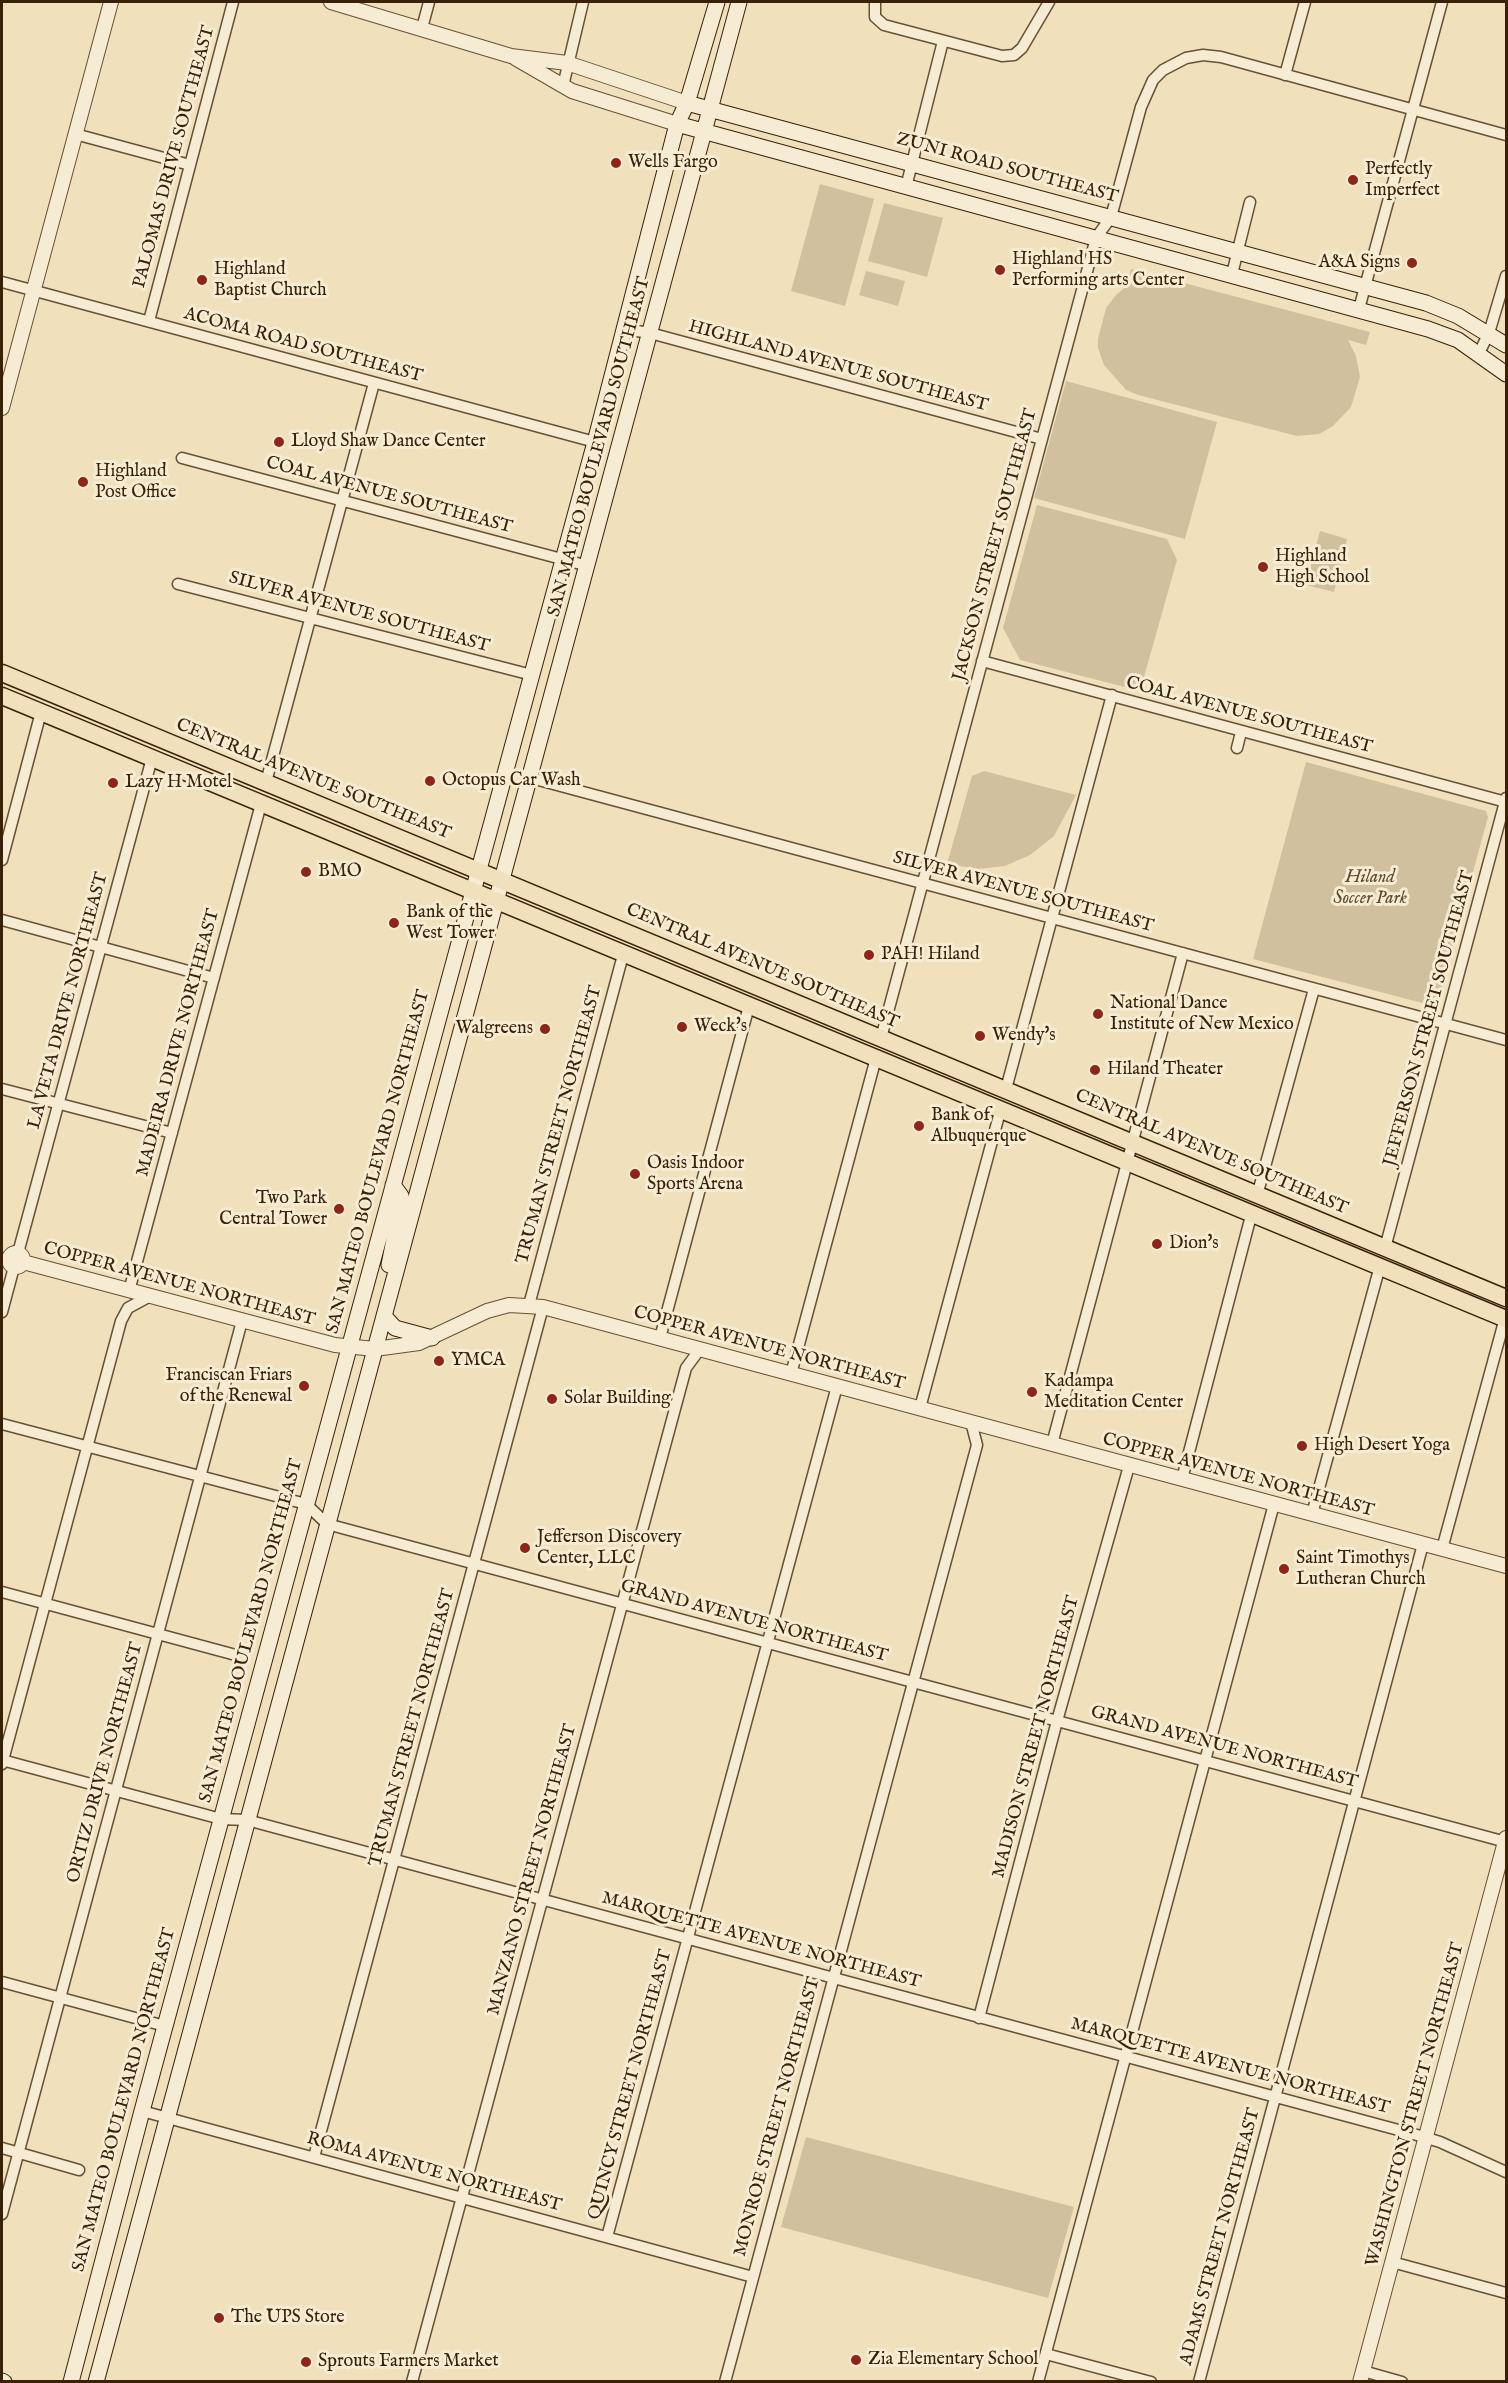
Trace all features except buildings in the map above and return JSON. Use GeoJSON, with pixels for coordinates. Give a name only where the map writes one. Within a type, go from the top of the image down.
{"type":"FeatureCollection","features":[{"type":"Feature","properties":{"kind":"main road","name":"SAN MATEO BOULEVARD SOUTHEAST"},"geometry":{"type":"LineString","coordinates":[[472,891],[595,442],[677,124],[687,102],[717,2]]}},
{"type":"Feature","properties":{"kind":"main road","name":"SAN MATEO BOULEVARD SOUTHEAST"},"geometry":{"type":"LineString","coordinates":[[498,902],[739,2]]}},
{"type":"Feature","properties":{"kind":"main road","name":"ZUNI ROAD SOUTHEAST"},"geometry":{"type":"LineString","coordinates":[[687,102],[1426,303],[1489,333],[1506,345]]}},
{"type":"Feature","properties":{"kind":"main road","name":"ZUNI ROAD SOUTHEAST"},"geometry":{"type":"LineString","coordinates":[[677,124],[1359,309],[1458,340],[1506,374]]}},
{"type":"Feature","properties":{"kind":"main road","name":"CENTRAL AVENUE SOUTHEAST"},"geometry":{"type":"LineString","coordinates":[[2,673],[1258,1192],[1506,1298]]}},
{"type":"Feature","properties":{"kind":"main road"},"geometry":{"type":"LineString","coordinates":[[2,696],[623,955],[1128,1160],[1506,1318]]}},
{"type":"Feature","properties":{"kind":"main road","name":"SAN MATEO BOULEVARD NORTHEAST"},"geometry":{"type":"LineString","coordinates":[[71,2382],[142,2110],[472,891]]}},
{"type":"Feature","properties":{"kind":"main road"},"geometry":{"type":"LineString","coordinates":[[96,2382],[327,1524],[498,902]]}},
{"type":"Feature","properties":{"kind":"main road"},"geometry":{"type":"LineString","coordinates":[[393,1185],[401,1196],[388,1270],[393,1282]]}},
{"type":"Feature","properties":{"kind":"main road"},"geometry":{"type":"LineString","coordinates":[[384,1316],[395,1328],[432,1338]]}},
{"type":"Feature","properties":{"kind":"street"},"geometry":{"type":"LineString","coordinates":[[2,408],[111,2]]}},
{"type":"Feature","properties":{"kind":"street","name":"PALOMAS DRIVE SOUTHEAST"},"geometry":{"type":"LineString","coordinates":[[149,321],[233,2]]}},
{"type":"Feature","properties":{"kind":"street","name":"ZUNI ROAD SOUTHEAST"},"geometry":{"type":"LineString","coordinates":[[331,2],[511,56],[567,63],[687,102]]}},
{"type":"Feature","properties":{"kind":"street"},"geometry":{"type":"LineString","coordinates":[[422,28],[429,2]]}},
{"type":"Feature","properties":{"kind":"street"},"geometry":{"type":"LineString","coordinates":[[563,86],[583,2]]}},
{"type":"Feature","properties":{"kind":"street"},"geometry":{"type":"LineString","coordinates":[[875,2],[875,17],[884,25],[1002,56],[1014,55],[1022,48],[1049,2]]}},
{"type":"Feature","properties":{"kind":"street"},"geometry":{"type":"LineString","coordinates":[[1305,2],[1285,75],[1506,135]]}},
{"type":"Feature","properties":{"kind":"street"},"geometry":{"type":"LineString","coordinates":[[1359,309],[1442,2]]}},
{"type":"Feature","properties":{"kind":"street"},"geometry":{"type":"LineString","coordinates":[[906,187],[943,40]]}},
{"type":"Feature","properties":{"kind":"street","name":"JACKSON STREET SOUTHEAST"},"geometry":{"type":"LineString","coordinates":[[881,1038],[1096,238],[1111,217],[1145,93],[1163,70],[1186,58],[1203,55],[1285,75]]}},
{"type":"Feature","properties":{"kind":"street","name":"ZUNI ROAD SOUTHEAST"},"geometry":{"type":"LineString","coordinates":[[511,56],[563,86],[609,104],[677,124]]}},
{"type":"Feature","properties":{"kind":"street"},"geometry":{"type":"LineString","coordinates":[[75,134],[190,165]]}},
{"type":"Feature","properties":{"kind":"street"},"geometry":{"type":"LineString","coordinates":[[1232,274],[1250,202]]}},
{"type":"Feature","properties":{"kind":"street"},"geometry":{"type":"LineString","coordinates":[[1479,353],[1489,333],[1506,276]]}},
{"type":"Feature","properties":{"kind":"street","name":"ACOMA ROAD SOUTHEAST"},"geometry":{"type":"LineString","coordinates":[[2,282],[595,442]]}},
{"type":"Feature","properties":{"kind":"street","name":"HIGHLAND AVENUE SOUTHEAST"},"geometry":{"type":"LineString","coordinates":[[624,329],[650,333],[1042,440]]}},
{"type":"Feature","properties":{"kind":"street"},"geometry":{"type":"LineString","coordinates":[[266,782],[374,383]]}},
{"type":"Feature","properties":{"kind":"street","name":"COAL AVENUE SOUTHEAST"},"geometry":{"type":"LineString","coordinates":[[182,458],[588,566]]}},
{"type":"Feature","properties":{"kind":"street","name":"SILVER AVENUE SOUTHEAST"},"geometry":{"type":"LineString","coordinates":[[178,584],[532,675]]}},
{"type":"Feature","properties":{"kind":"street","name":"COAL AVENUE SOUTHEAST"},"geometry":{"type":"LineString","coordinates":[[982,661],[1506,801]]}},
{"type":"Feature","properties":{"kind":"street"},"geometry":{"type":"LineString","coordinates":[[1006,1089],[1112,695]]}},
{"type":"Feature","properties":{"kind":"street"},"geometry":{"type":"LineString","coordinates":[[2,860],[41,712]]}},
{"type":"Feature","properties":{"kind":"street"},"geometry":{"type":"LineString","coordinates":[[1237,748],[1241,732]]}},
{"type":"Feature","properties":{"kind":"street","name":"LA VETA DRIVE NORTHEAST"},"geometry":{"type":"LineString","coordinates":[[2,1312],[13,1259],[58,1104],[152,758]]}},
{"type":"Feature","properties":{"kind":"street","name":"SILVER AVENUE SOUTHEAST"},"geometry":{"type":"LineString","coordinates":[[531,778],[1506,1040]]}},
{"type":"Feature","properties":{"kind":"street","name":"JEFFERSON STREET SOUTHEAST"},"geometry":{"type":"LineString","coordinates":[[1385,1248],[1506,801]]}},
{"type":"Feature","properties":{"kind":"street","name":"MADEIRA DRIVE NORTHEAST"},"geometry":{"type":"LineString","coordinates":[[129,1291],[261,804]]}},
{"type":"Feature","properties":{"kind":"street"},"geometry":{"type":"LineString","coordinates":[[2,920],[213,978]]}},
{"type":"Feature","properties":{"kind":"street"},"geometry":{"type":"LineString","coordinates":[[1052,1444],[1184,953]]}},
{"type":"Feature","properties":{"kind":"street","name":"TRUMAN STREET NORTHEAST"},"geometry":{"type":"LineString","coordinates":[[314,2157],[474,1564],[623,955]]}},
{"type":"Feature","properties":{"kind":"street"},"geometry":{"type":"LineString","coordinates":[[1258,1192],[1314,989]]}},
{"type":"Feature","properties":{"kind":"street"},"geometry":{"type":"LineString","coordinates":[[660,1338],[749,1006]]}},
{"type":"Feature","properties":{"kind":"street"},"geometry":{"type":"LineString","coordinates":[[791,1374],[876,1058]]}},
{"type":"Feature","properties":{"kind":"street"},"geometry":{"type":"LineString","coordinates":[[2,1089],[172,1133]]}},
{"type":"Feature","properties":{"kind":"street"},"geometry":{"type":"LineString","coordinates":[[920,1408],[1000,1108]]}},
{"type":"Feature","properties":{"kind":"street"},"geometry":{"type":"LineString","coordinates":[[1182,1479],[1252,1212]]}},
{"type":"Feature","properties":{"kind":"street","name":"COPPER AVENUE NORTHEAST"},"geometry":{"type":"LineString","coordinates":[[13,1259],[242,1321],[349,1346],[375,1349],[405,1347],[432,1338],[487,1311],[509,1305],[536,1306],[1506,1566]]}},
{"type":"Feature","properties":{"kind":"street"},"geometry":{"type":"LineString","coordinates":[[1312,1514],[1380,1266]]}},
{"type":"Feature","properties":{"kind":"street"},"geometry":{"type":"LineString","coordinates":[[2,1762],[120,1321],[131,1305],[150,1296]]}},
{"type":"Feature","properties":{"kind":"street"},"geometry":{"type":"LineString","coordinates":[[1442,1549],[1506,1318]]}},
{"type":"Feature","properties":{"kind":"street","name":"ORTIZ DRIVE NORTHEAST"},"geometry":{"type":"LineString","coordinates":[[2,2214],[242,1321]]}},
{"type":"Feature","properties":{"kind":"street"},"geometry":{"type":"LineString","coordinates":[[679,1343],[686,1368]]}},
{"type":"Feature","properties":{"kind":"street","name":"MANZANO STREET NORTHEAST"},"geometry":{"type":"LineString","coordinates":[[412,2382],[686,1368],[700,1349]]}},
{"type":"Feature","properties":{"kind":"street","name":"QUINCY STREET NORTHEAST"},"geometry":{"type":"LineString","coordinates":[[607,2237],[837,1386]]}},
{"type":"Feature","properties":{"kind":"street","name":"MONROE STREET NORTHEAST"},"geometry":{"type":"LineString","coordinates":[[725,2382],[839,1954],[915,1682],[977,1444],[971,1422]]}},
{"type":"Feature","properties":{"kind":"street","name":"GRAND AVENUE NORTHEAST"},"geometry":{"type":"LineString","coordinates":[[2,1424],[306,1504],[327,1524],[1506,1840]]}},
{"type":"Feature","properties":{"kind":"street"},"geometry":{"type":"LineString","coordinates":[[977,1444],[984,1436],[998,1430]]}},
{"type":"Feature","properties":{"kind":"street","name":"MADISON STREET NORTHEAST"},"geometry":{"type":"LineString","coordinates":[[979,2018],[1057,1721],[1129,1466]]}},
{"type":"Feature","properties":{"kind":"street"},"geometry":{"type":"LineString","coordinates":[[1038,2382],[1207,1761],[1274,1504]]}},
{"type":"Feature","properties":{"kind":"street","name":"ADAMS STREET NORTHEAST"},"geometry":{"type":"LineString","coordinates":[[1199,2382],[1424,1544]]}},
{"type":"Feature","properties":{"kind":"street"},"geometry":{"type":"LineString","coordinates":[[2,1592],[232,1654]]}},
{"type":"Feature","properties":{"kind":"street","name":"MARQUETTE AVENUE NORTHEAST"},"geometry":{"type":"LineString","coordinates":[[2,1762],[221,1819],[247,1820],[1126,2056],[1425,2138],[1506,2172]]}},
{"type":"Feature","properties":{"kind":"street","name":"WASHINGTON STREET NORTHEAST"},"geometry":{"type":"LineString","coordinates":[[1362,2376],[1506,1840]]}},
{"type":"Feature","properties":{"kind":"street"},"geometry":{"type":"LineString","coordinates":[[2,1982],[165,2026]]}},
{"type":"Feature","properties":{"kind":"street","name":"ROMA AVENUE NORTHEAST"},"geometry":{"type":"LineString","coordinates":[[142,2110],[753,2277]]}},
{"type":"Feature","properties":{"kind":"street"},"geometry":{"type":"LineString","coordinates":[[2,2148],[79,2170]]}},
{"type":"Feature","properties":{"kind":"street"},"geometry":{"type":"LineString","coordinates":[[1392,2262],[1506,2293]]}},
{"type":"Feature","properties":{"kind":"street"},"geometry":{"type":"LineString","coordinates":[[1046,2354],[1151,2382]]}},
{"type":"Feature","properties":{"kind":"street"},"geometry":{"type":"LineString","coordinates":[[1362,2376],[1402,2382]]}},
{"type":"Feature","properties":{"kind":"green space"},"geometry":{"type":"Polygon","coordinates":[[[820,184],[874,199],[845,306],[791,291],[820,184]]]}},
{"type":"Feature","properties":{"kind":"green space"},"geometry":{"type":"Polygon","coordinates":[[[884,203],[943,218],[927,277],[868,261],[884,203]]]}},
{"type":"Feature","properties":{"kind":"green space"},"geometry":{"type":"Polygon","coordinates":[[[1131,269],[1370,332],[1366,345],[1348,340],[1356,356],[1360,377],[1351,407],[1333,426],[1319,434],[1297,436],[1126,390],[1104,365],[1098,348],[1098,339],[1106,308],[1127,286],[1131,269]]]}},
{"type":"Feature","properties":{"kind":"green space"},"geometry":{"type":"Polygon","coordinates":[[[866,271],[905,281],[898,306],[859,295],[866,271]]]}},
{"type":"Feature","properties":{"kind":"green space"},"geometry":{"type":"Polygon","coordinates":[[[1066,381],[1217,422],[1185,539],[1034,498],[1066,381]]]}},
{"type":"Feature","properties":{"kind":"green space"},"geometry":{"type":"Polygon","coordinates":[[[1037,505],[1167,539],[1177,560],[1140,691],[1020,660],[1003,628],[1037,505]]]}},
{"type":"Feature","properties":{"kind":"green space"},"geometry":{"type":"Polygon","coordinates":[[[1320,531],[1347,539],[1334,592],[1306,585],[1320,531]]]}},
{"type":"Feature","properties":{"kind":"green space","name":"Hiland Soccer Park"},"geometry":{"type":"Polygon","coordinates":[[[1306,762],[1486,811],[1488,817],[1438,1000],[1434,1006],[1253,959],[1306,762]]]}},
{"type":"Feature","properties":{"kind":"green space"},"geometry":{"type":"Polygon","coordinates":[[[984,771],[1076,795],[1054,836],[1030,855],[1005,866],[978,869],[947,864],[972,776],[984,771]]]}},
{"type":"Feature","properties":{"kind":"green space"},"geometry":{"type":"Polygon","coordinates":[[[806,2137],[1074,2207],[1048,2298],[781,2227],[806,2137]]]}},
{"type":"Feature","properties":{"kind":"place","name":"Wells Fargo"},"geometry":{"type":"Point","coordinates":[616,163]}},
{"type":"Feature","properties":{"kind":"place","name":"Perfectly Imperfect"},"geometry":{"type":"Point","coordinates":[1353,180]}},
{"type":"Feature","properties":{"kind":"place","name":"A&A Signs"},"geometry":{"type":"Point","coordinates":[1412,263]}},
{"type":"Feature","properties":{"kind":"place","name":"Highland HS Performing arts Center"},"geometry":{"type":"Point","coordinates":[1000,270]}},
{"type":"Feature","properties":{"kind":"place","name":"Highland Baptist Church"},"geometry":{"type":"Point","coordinates":[202,280]}},
{"type":"Feature","properties":{"kind":"place","name":"Lloyd Shaw Dance Center"},"geometry":{"type":"Point","coordinates":[279,442]}},
{"type":"Feature","properties":{"kind":"place","name":"Highland Post Office"},"geometry":{"type":"Point","coordinates":[83,482]}},
{"type":"Feature","properties":{"kind":"place","name":"Highland High School"},"geometry":{"type":"Point","coordinates":[1263,567]}},
{"type":"Feature","properties":{"kind":"place","name":"Octopus Car Wash"},"geometry":{"type":"Point","coordinates":[430,781]}},
{"type":"Feature","properties":{"kind":"place","name":"Lazy H Motel"},"geometry":{"type":"Point","coordinates":[113,783]}},
{"type":"Feature","properties":{"kind":"place","name":"BMO"},"geometry":{"type":"Point","coordinates":[306,872]}},
{"type":"Feature","properties":{"kind":"place","name":"Bank of the West Tower"},"geometry":{"type":"Point","coordinates":[394,923]}},
{"type":"Feature","properties":{"kind":"place","name":"PAH! Hiland"},"geometry":{"type":"Point","coordinates":[869,955]}},
{"type":"Feature","properties":{"kind":"place","name":"National Dance Institute of New Mexico"},"geometry":{"type":"Point","coordinates":[1098,1014]}},
{"type":"Feature","properties":{"kind":"place","name":"Weck's"},"geometry":{"type":"Point","coordinates":[682,1027]}},
{"type":"Feature","properties":{"kind":"place","name":"Walgreens"},"geometry":{"type":"Point","coordinates":[545,1029]}},
{"type":"Feature","properties":{"kind":"place","name":"Wendy's"},"geometry":{"type":"Point","coordinates":[980,1036]}},
{"type":"Feature","properties":{"kind":"place","name":"Hiland Theater"},"geometry":{"type":"Point","coordinates":[1095,1070]}},
{"type":"Feature","properties":{"kind":"place","name":"Bank of Albuquerque"},"geometry":{"type":"Point","coordinates":[919,1126]}},
{"type":"Feature","properties":{"kind":"place","name":"Oasis Indoor Sports Arena"},"geometry":{"type":"Point","coordinates":[635,1174]}},
{"type":"Feature","properties":{"kind":"place","name":"Two Park Central Tower"},"geometry":{"type":"Point","coordinates":[339,1209]}},
{"type":"Feature","properties":{"kind":"place","name":"Dion's"},"geometry":{"type":"Point","coordinates":[1157,1244]}},
{"type":"Feature","properties":{"kind":"place","name":"YMCA"},"geometry":{"type":"Point","coordinates":[439,1361]}},
{"type":"Feature","properties":{"kind":"place","name":"Franciscan Friars of the Renewal"},"geometry":{"type":"Point","coordinates":[304,1386]}},
{"type":"Feature","properties":{"kind":"place","name":"Kadampa Meditation Center"},"geometry":{"type":"Point","coordinates":[1032,1392]}},
{"type":"Feature","properties":{"kind":"place","name":"Solar Building"},"geometry":{"type":"Point","coordinates":[552,1399]}},
{"type":"Feature","properties":{"kind":"place","name":"High Desert Yoga"},"geometry":{"type":"Point","coordinates":[1302,1446]}},
{"type":"Feature","properties":{"kind":"place","name":"Jefferson Discovery Center, LLC"},"geometry":{"type":"Point","coordinates":[525,1548]}},
{"type":"Feature","properties":{"kind":"place","name":"Saint Timothys Lutheran Church"},"geometry":{"type":"Point","coordinates":[1284,1569]}},
{"type":"Feature","properties":{"kind":"place","name":"The UPS Store"},"geometry":{"type":"Point","coordinates":[219,2318]}},
{"type":"Feature","properties":{"kind":"place","name":"Zia Elementary School"},"geometry":{"type":"Point","coordinates":[856,2360]}},
{"type":"Feature","properties":{"kind":"place","name":"Sprouts Farmers Market"},"geometry":{"type":"Point","coordinates":[306,2362]}}]}
